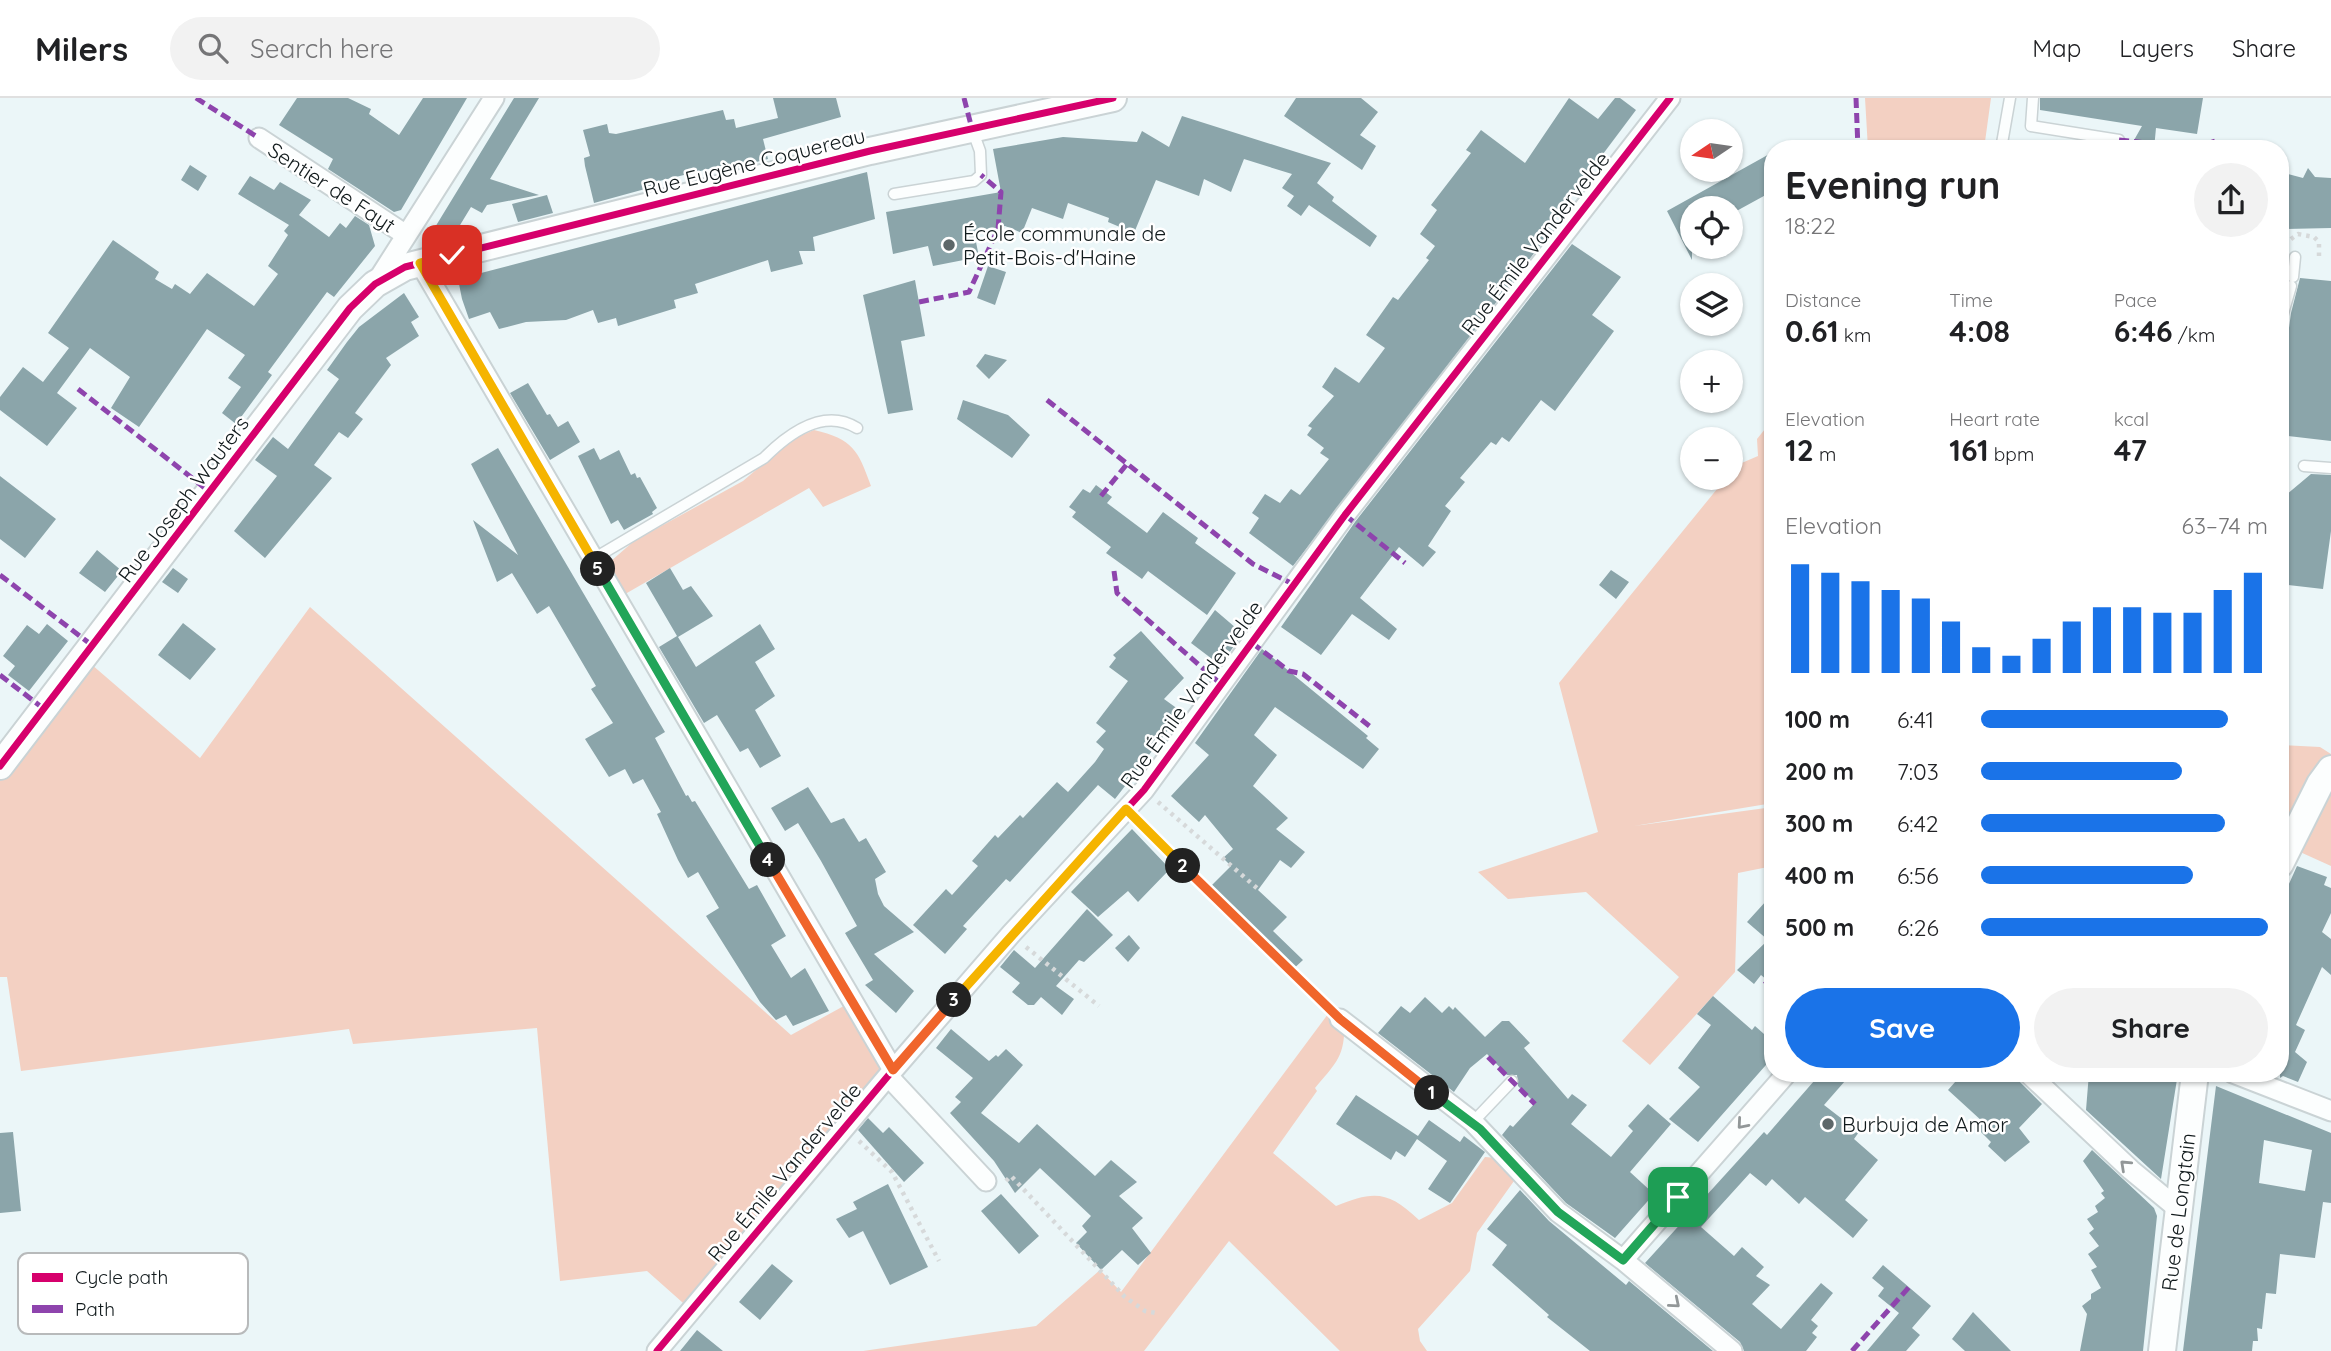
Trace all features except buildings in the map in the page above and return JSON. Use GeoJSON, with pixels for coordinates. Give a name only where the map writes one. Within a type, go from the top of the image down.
{"type":"FeatureCollection","features":[{"type":"Feature","properties":{"kind":"street"},"geometry":{"type":"LineString","coordinates":[[375,284],[494,98]]}},
{"type":"Feature","properties":{"kind":"street","name":"Rue Eugène Coquereau"},"geometry":{"type":"LineString","coordinates":[[412,265],[870,151],[1113,98]]}},
{"type":"Feature","properties":{"kind":"street","name":"Rue Émile Vandervelde"},"geometry":{"type":"LineString","coordinates":[[657,1351],[845,1126],[1011,934],[1144,790],[1352,505],[1671,98]]}},
{"type":"Feature","properties":{"kind":"street","name":"Sentier de Fayt"},"geometry":{"type":"LineString","coordinates":[[259,138],[406,235]]}},
{"type":"Feature","properties":{"kind":"street"},"geometry":{"type":"LineString","coordinates":[[412,265],[592,559],[891,1073]]}},
{"type":"Feature","properties":{"kind":"street","name":"Rue Joseph Wauters"},"geometry":{"type":"LineString","coordinates":[[0,765],[350,308],[375,284],[412,265]]}},
{"type":"Feature","properties":{"kind":"street"},"geometry":{"type":"LineString","coordinates":[[2289,845],[2331,769]]}},
{"type":"Feature","properties":{"kind":"street"},"geometry":{"type":"LineString","coordinates":[[1340,1019],[1473,1122],[1558,1212],[1623,1260],[1732,1351]]}},
{"type":"Feature","properties":{"kind":"street","name":"Rue Émile Vandervelde"},"geometry":{"type":"LineString","coordinates":[[891,1073],[994,1184]]}},
{"type":"Feature","properties":{"kind":"street"},"geometry":{"type":"LineString","coordinates":[[1623,1260],[1779,1082]]}},
{"type":"Feature","properties":{"kind":"street"},"geometry":{"type":"LineString","coordinates":[[2038,1082],[2131,1170],[2177,1208]]}},
{"type":"Feature","properties":{"kind":"street","name":"Rue de Longtain"},"geometry":{"type":"LineString","coordinates":[[2162,1351],[2194,1082]]}},
{"type":"Feature","properties":{"kind":"street"},"geometry":{"type":"LineString","coordinates":[[2256,1082],[2331,1111]]}},
{"type":"Feature","properties":{"kind":"lane"},"geometry":{"type":"LineString","coordinates":[[2003,140],[2010,98]]}},
{"type":"Feature","properties":{"kind":"lane"},"geometry":{"type":"LineString","coordinates":[[2033,98],[2031,126],[2119,140]]}},
{"type":"Feature","properties":{"kind":"lane"},"geometry":{"type":"LineString","coordinates":[[894,194],[974,181],[981,175],[980,151],[972,129]]}},
{"type":"Feature","properties":{"kind":"lane"},"geometry":{"type":"LineString","coordinates":[[2289,292],[2295,257]]}},
{"type":"Feature","properties":{"kind":"lane"},"geometry":{"type":"LineString","coordinates":[[592,559],[764,458],[786,436],[802,428],[833,420],[844,420],[857,428]]}},
{"type":"Feature","properties":{"kind":"lane"},"geometry":{"type":"LineString","coordinates":[[2304,466],[2331,468]]}},
{"type":"Feature","properties":{"kind":"lane"},"geometry":{"type":"LineString","coordinates":[[1473,1122],[1512,1081]]}},
{"type":"Feature","properties":{"kind":"path"},"geometry":{"type":"LineString","coordinates":[[2289,241],[2298,234],[2314,237],[2319,242],[2319,260]]}},
{"type":"Feature","properties":{"kind":"path"},"geometry":{"type":"LineString","coordinates":[[1144,790],[1258,889]]}},
{"type":"Feature","properties":{"kind":"path"},"geometry":{"type":"LineString","coordinates":[[1126,809],[1340,1019]]}},
{"type":"Feature","properties":{"kind":"path"},"geometry":{"type":"LineString","coordinates":[[1011,934],[1099,1006]]}},
{"type":"Feature","properties":{"kind":"path"},"geometry":{"type":"LineString","coordinates":[[845,1126],[892,1172],[939,1261]]}},
{"type":"Feature","properties":{"kind":"path"},"geometry":{"type":"LineString","coordinates":[[994,1184],[1011,1176],[1125,1297],[1151,1314],[1156,1313]]}},
{"type":"Feature","properties":{"kind":"shaded area"},"geometry":{"type":"Polygon","coordinates":[[[1865,98],[1991,98],[1985,140],[1867,140],[1865,98]]]}},
{"type":"Feature","properties":{"kind":"shaded area"},"geometry":{"type":"Polygon","coordinates":[[[814,430],[846,442],[858,455],[871,486],[823,507],[809,488],[620,597],[603,568],[634,541],[743,481],[792,439],[814,430]]]}},
{"type":"Feature","properties":{"kind":"shaded area"},"geometry":{"type":"Polygon","coordinates":[[[1764,430],[1764,804],[1634,826],[1764,808],[1764,868],[1738,873],[1735,972],[1650,1065],[1622,1041],[1679,977],[1586,892],[1508,899],[1478,872],[1598,832],[1559,683],[1716,490],[1743,490],[1743,462],[1758,456],[1757,439],[1764,430]]]}},
{"type":"Feature","properties":{"kind":"shaded area"},"geometry":{"type":"Polygon","coordinates":[[[310,607],[791,1035],[851,1002],[893,1070],[691,1310],[647,1271],[560,1281],[537,1028],[353,1044],[349,1029],[21,1071],[7,977],[0,977],[0,766],[84,658],[200,758],[310,607]]]}},
{"type":"Feature","properties":{"kind":"shaded area"},"geometry":{"type":"Polygon","coordinates":[[[2289,745],[2320,747],[2331,754],[2331,866],[2289,847],[2298,825],[2289,820],[2289,745]]]}},
{"type":"Feature","properties":{"kind":"shaded area"},"geometry":{"type":"Polygon","coordinates":[[[1331,1010],[1344,1022],[1343,1043],[1338,1059],[1315,1088],[1317,1091],[1273,1153],[1336,1206],[1361,1197],[1380,1196],[1399,1203],[1419,1220],[1452,1203],[1485,1157],[1500,1161],[1514,1181],[1477,1233],[1470,1271],[1418,1329],[1420,1341],[1427,1351],[1340,1351],[1229,1241],[1144,1351],[863,1351],[1036,1326],[1100,1270],[1121,1292],[1331,1010]]]}},
{"type":"Feature","properties":{"kind":"marked path"},"geometry":{"type":"LineString","coordinates":[[196,98],[259,138]]}},
{"type":"Feature","properties":{"kind":"marked path"},"geometry":{"type":"LineString","coordinates":[[964,98],[972,129]]}},
{"type":"Feature","properties":{"kind":"marked path"},"geometry":{"type":"LineString","coordinates":[[1856,98],[1858,140]]}},
{"type":"Feature","properties":{"kind":"marked path"},"geometry":{"type":"LineString","coordinates":[[919,302],[969,292],[998,229],[1001,192],[981,175]]}},
{"type":"Feature","properties":{"kind":"marked path"},"geometry":{"type":"LineString","coordinates":[[78,389],[210,492]]}},
{"type":"Feature","properties":{"kind":"marked path"},"geometry":{"type":"LineString","coordinates":[[1047,400],[1253,564],[1293,584]]}},
{"type":"Feature","properties":{"kind":"marked path"},"geometry":{"type":"LineString","coordinates":[[1101,496],[1127,464]]}},
{"type":"Feature","properties":{"kind":"marked path"},"geometry":{"type":"LineString","coordinates":[[1345,515],[1405,563]]}},
{"type":"Feature","properties":{"kind":"marked path"},"geometry":{"type":"LineString","coordinates":[[1114,571],[1117,593],[1222,685]]}},
{"type":"Feature","properties":{"kind":"marked path"},"geometry":{"type":"LineString","coordinates":[[0,575],[93,646]]}},
{"type":"Feature","properties":{"kind":"marked path"},"geometry":{"type":"LineString","coordinates":[[1252,643],[1289,671],[1303,674],[1372,728]]}},
{"type":"Feature","properties":{"kind":"marked path"},"geometry":{"type":"LineString","coordinates":[[0,675],[44,709]]}},
{"type":"Feature","properties":{"kind":"marked path"},"geometry":{"type":"LineString","coordinates":[[1488,1057],[1535,1104]]}},
{"type":"Feature","properties":{"kind":"marked path"},"geometry":{"type":"LineString","coordinates":[[1852,1351],[1910,1286]]}},
{"type":"Feature","properties":{"kind":"cycle path"},"geometry":{"type":"LineString","coordinates":[[0,766],[350,308],[375,284],[405,267],[870,151],[1113,98]]}},
{"type":"Feature","properties":{"kind":"cycle path"},"geometry":{"type":"LineString","coordinates":[[657,1351],[1011,934],[1144,790],[1345,515],[1670,98]]}},
{"type":"Feature","properties":{"kind":"place","name":"École communale de Petit-Bois-d'Haine"},"geometry":{"type":"Point","coordinates":[949,245]}},
{"type":"Feature","properties":{"kind":"place","name":"Burbuja de Amor"},"geometry":{"type":"Point","coordinates":[1828,1124]}},
{"type":"Feature","properties":{"kind":"route"},"geometry":{"type":"LineString","coordinates":[[452,255],[420,263],[893,1070],[1011,934],[1126,809],[1340,1019],[1447,1105],[1473,1122],[1558,1212],[1623,1260],[1678,1197]]}}]}
